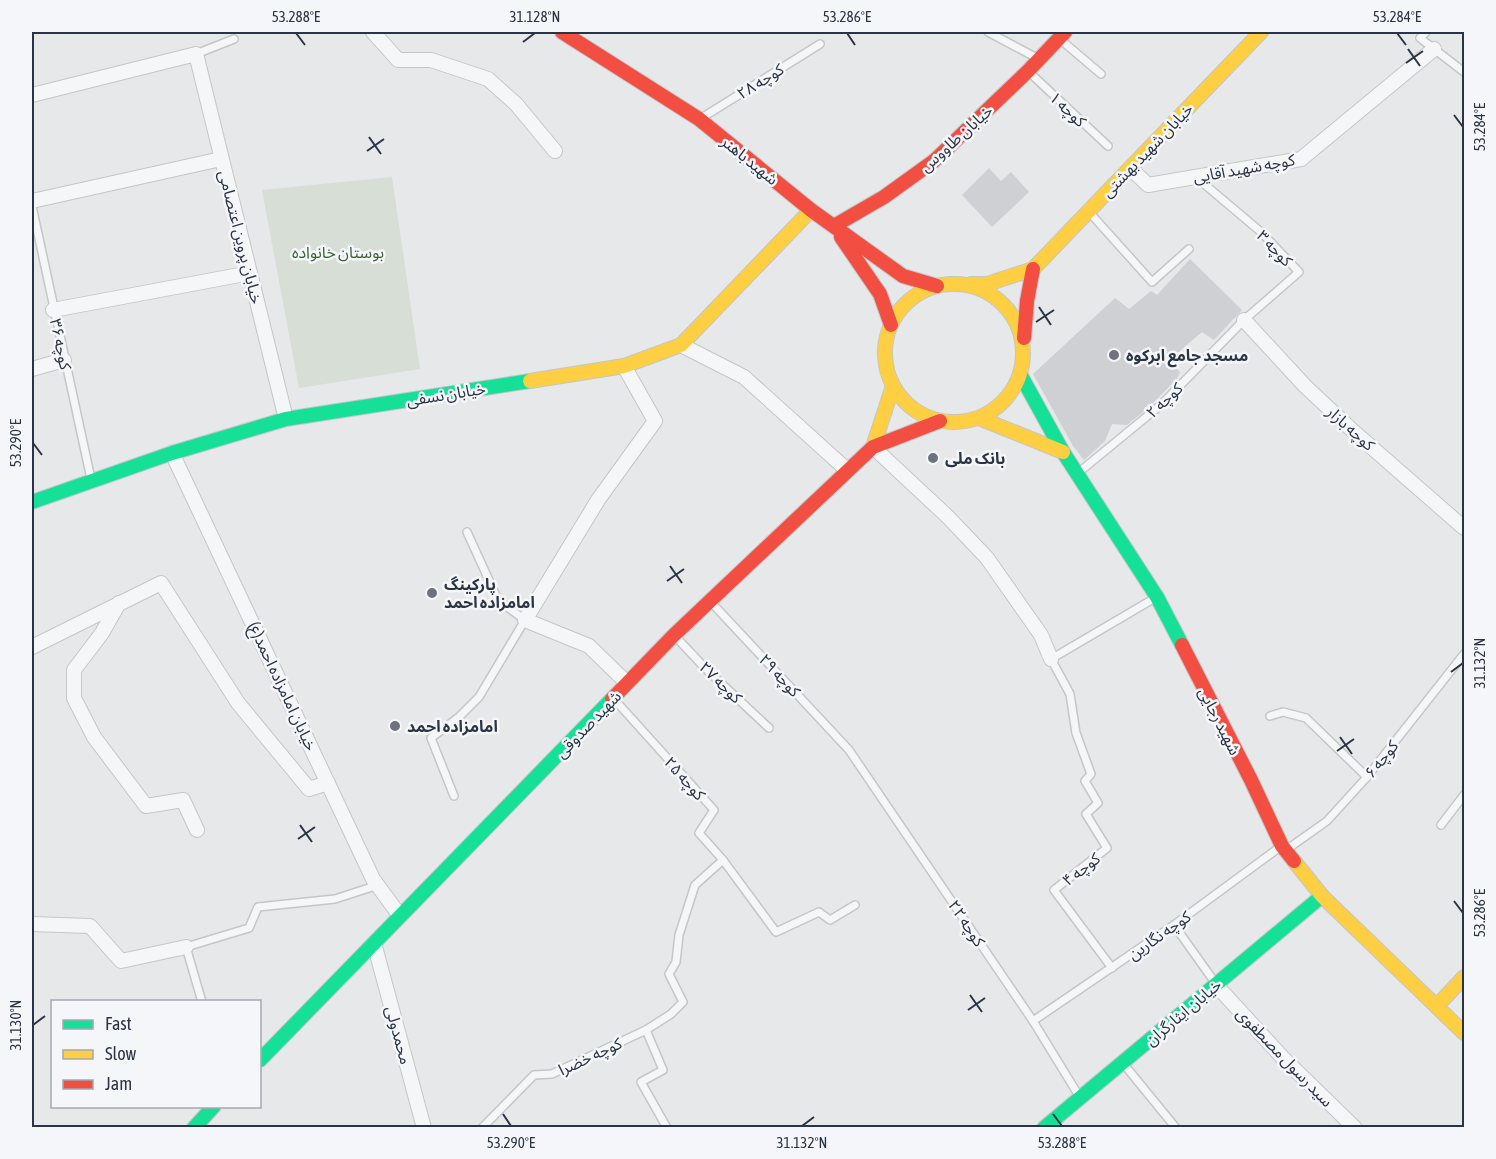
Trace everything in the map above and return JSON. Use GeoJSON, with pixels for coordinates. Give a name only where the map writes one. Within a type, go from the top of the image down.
{"type":"FeatureCollection","features":[{"type":"Feature","properties":{"kind":"street"},"geometry":{"type":"LineString","coordinates":[[373,32],[398,60],[431,60],[488,79],[516,104],[555,151]]}},
{"type":"Feature","properties":{"kind":"street","name":"شهید باهنر"},"geometry":{"type":"LineString","coordinates":[[562,32],[699,119],[811,210],[903,276],[937,286]]}},
{"type":"Feature","properties":{"kind":"street","name":"خیابان شهید بهشتی"},"geometry":{"type":"LineString","coordinates":[[1032,269],[1261,32]]}},
{"type":"Feature","properties":{"kind":"street","name":"خیابان طاووس"},"geometry":{"type":"LineString","coordinates":[[834,226],[885,197],[934,161],[1028,71],[1062,35]]}},
{"type":"Feature","properties":{"kind":"street","name":"کوچه شهید آقایی"},"geometry":{"type":"LineString","coordinates":[[1130,168],[1148,185],[1301,159],[1434,49]]}},
{"type":"Feature","properties":{"kind":"street"},"geometry":{"type":"LineString","coordinates":[[32,95],[196,54]]}},
{"type":"Feature","properties":{"kind":"street","name":"خیابان پروین اعتصامی"},"geometry":{"type":"LineString","coordinates":[[196,54],[286,419]]}},
{"type":"Feature","properties":{"kind":"street"},"geometry":{"type":"LineString","coordinates":[[32,201],[221,159]]}},
{"type":"Feature","properties":{"kind":"street","name":"خیابان نسفی"},"geometry":{"type":"LineString","coordinates":[[32,502],[172,453],[286,419],[624,366],[681,345],[811,210]]}},
{"type":"Feature","properties":{"kind":"street"},"geometry":{"type":"LineString","coordinates":[[834,226],[880,294],[891,325]]}},
{"type":"Feature","properties":{"kind":"street"},"geometry":{"type":"LineString","coordinates":[[1032,269],[1020,374],[1011,393],[997,408],[979,418],[960,422],[940,421],[921,414],[905,402],[893,386],[886,366],[885,345],[891,325],[902,308],[918,295],[937,286],[987,284],[1032,269]]}},
{"type":"Feature","properties":{"kind":"street"},"geometry":{"type":"LineString","coordinates":[[53,310],[250,273]]}},
{"type":"Feature","properties":{"kind":"street"},"geometry":{"type":"LineString","coordinates":[[957,284],[978,288],[996,298],[1010,313],[1020,332],[1023,352]]}},
{"type":"Feature","properties":{"kind":"street","name":"کوچه بازار"},"geometry":{"type":"LineString","coordinates":[[1244,320],[1305,386],[1464,528]]}},
{"type":"Feature","properties":{"kind":"street"},"geometry":{"type":"LineString","coordinates":[[681,345],[744,377],[847,470]]}},
{"type":"Feature","properties":{"kind":"street"},"geometry":{"type":"LineString","coordinates":[[32,369],[64,360]]}},
{"type":"Feature","properties":{"kind":"street"},"geometry":{"type":"LineString","coordinates":[[624,366],[655,421],[598,500],[525,620],[589,646],[627,683]]}},
{"type":"Feature","properties":{"kind":"street","name":"شهید رجایی"},"geometry":{"type":"LineString","coordinates":[[1020,374],[1063,452],[1157,597],[1284,848],[1322,896],[1464,1033]]}},
{"type":"Feature","properties":{"kind":"street"},"geometry":{"type":"LineString","coordinates":[[893,386],[873,447],[948,517],[987,558],[1041,635],[1051,659]]}},
{"type":"Feature","properties":{"kind":"street"},"geometry":{"type":"LineString","coordinates":[[979,418],[1063,452]]}},
{"type":"Feature","properties":{"kind":"street","name":"شهید صدوقی"},"geometry":{"type":"LineString","coordinates":[[261,1059],[627,683],[847,470],[873,447],[940,421]]}},
{"type":"Feature","properties":{"kind":"street","name":"خیابان امامزاده احمد(ع)"},"geometry":{"type":"LineString","coordinates":[[172,453],[378,885],[400,916]]}},
{"type":"Feature","properties":{"kind":"street"},"geometry":{"type":"LineString","coordinates":[[32,647],[161,583],[238,703],[309,789],[328,783]]}},
{"type":"Feature","properties":{"kind":"street"},"geometry":{"type":"LineString","coordinates":[[119,603],[102,633],[74,670],[74,698],[94,737],[146,806],[183,800],[197,830]]}},
{"type":"Feature","properties":{"kind":"street","name":"خیابان ایثارگران"},"geometry":{"type":"LineString","coordinates":[[1050,1126],[1122,1062],[1322,896]]}},
{"type":"Feature","properties":{"kind":"street"},"geometry":{"type":"LineString","coordinates":[[32,924],[90,926],[121,961],[186,947]]}},
{"type":"Feature","properties":{"kind":"street","name":"محمدولی"},"geometry":{"type":"LineString","coordinates":[[374,943],[424,1128]]}},
{"type":"Feature","properties":{"kind":"street"},"geometry":{"type":"LineString","coordinates":[[1437,1006],[1464,977]]}},
{"type":"Feature","properties":{"kind":"street","name":"سید رسول مصطفوی"},"geometry":{"type":"LineString","coordinates":[[1216,985],[1283,1058],[1355,1128]]}},
{"type":"Feature","properties":{"kind":"street"},"geometry":{"type":"LineString","coordinates":[[194,1128],[213,1108]]}},
{"type":"Feature","properties":{"kind":"lane"},"geometry":{"type":"LineString","coordinates":[[988,32],[1039,59]]}},
{"type":"Feature","properties":{"kind":"lane"},"geometry":{"type":"LineString","coordinates":[[1426,32],[1420,38],[1464,72]]}},
{"type":"Feature","properties":{"kind":"lane"},"geometry":{"type":"LineString","coordinates":[[1062,35],[1101,74]]}},
{"type":"Feature","properties":{"kind":"lane"},"geometry":{"type":"LineString","coordinates":[[196,54],[234,39]]}},
{"type":"Feature","properties":{"kind":"lane","name":"کوچه ۲۸"},"geometry":{"type":"LineString","coordinates":[[699,119],[820,44]]}},
{"type":"Feature","properties":{"kind":"lane","name":"کوچه ۱"},"geometry":{"type":"LineString","coordinates":[[1028,71],[1108,146]]}},
{"type":"Feature","properties":{"kind":"lane","name":"کوچه ۳"},"geometry":{"type":"LineString","coordinates":[[1195,177],[1261,232],[1299,272],[1244,320]]}},
{"type":"Feature","properties":{"kind":"lane","name":"کوچه ۳۶"},"geometry":{"type":"LineString","coordinates":[[32,206],[91,481]]}},
{"type":"Feature","properties":{"kind":"lane"},"geometry":{"type":"LineString","coordinates":[[1088,211],[1152,282],[1189,249]]}},
{"type":"Feature","properties":{"kind":"lane","name":"کوچه ۲"},"geometry":{"type":"LineString","coordinates":[[1078,473],[1162,404],[1244,320]]}},
{"type":"Feature","properties":{"kind":"lane"},"geometry":{"type":"LineString","coordinates":[[454,796],[431,738],[459,717],[479,697],[525,620],[498,600],[467,532]]}},
{"type":"Feature","properties":{"kind":"lane"},"geometry":{"type":"LineString","coordinates":[[1051,659],[1157,597]]}},
{"type":"Feature","properties":{"kind":"lane","name":"کوچه ۲۹"},"geometry":{"type":"LineString","coordinates":[[710,601],[849,750]]}},
{"type":"Feature","properties":{"kind":"lane","name":"کوچه ۲۷"},"geometry":{"type":"LineString","coordinates":[[675,635],[706,669],[769,728]]}},
{"type":"Feature","properties":{"kind":"lane","name":"کوچه ۶"},"geometry":{"type":"LineString","coordinates":[[1284,848],[1327,821],[1367,777],[1464,654]]}},
{"type":"Feature","properties":{"kind":"lane","name":"کوچه ۴"},"geometry":{"type":"LineString","coordinates":[[1051,659],[1070,694],[1076,733],[1091,774],[1085,781],[1098,803],[1086,814],[1107,848],[1054,890],[1112,968]]}},
{"type":"Feature","properties":{"kind":"lane","name":"کوچه ۲۵"},"geometry":{"type":"LineString","coordinates":[[613,698],[714,810],[699,833],[723,860]]}},
{"type":"Feature","properties":{"kind":"lane"},"geometry":{"type":"LineString","coordinates":[[1270,716],[1283,712],[1306,718],[1367,777]]}},
{"type":"Feature","properties":{"kind":"lane","name":"کوچه ۲۲"},"geometry":{"type":"LineString","coordinates":[[849,750],[1033,1021],[1080,1098]]}},
{"type":"Feature","properties":{"kind":"lane"},"geometry":{"type":"LineString","coordinates":[[1441,825],[1464,795]]}},
{"type":"Feature","properties":{"kind":"lane","name":"کوچه نگارین"},"geometry":{"type":"LineString","coordinates":[[1033,1021],[1284,848]]}},
{"type":"Feature","properties":{"kind":"lane"},"geometry":{"type":"LineString","coordinates":[[723,860],[776,932],[819,912],[830,920],[855,904]]}},
{"type":"Feature","properties":{"kind":"lane","name":"کوچه خضرا"},"geometry":{"type":"LineString","coordinates":[[482,1128],[534,1076],[552,1074],[646,1030],[671,1014],[683,1002],[669,974],[676,962],[679,935],[695,885],[723,860]]}},
{"type":"Feature","properties":{"kind":"lane"},"geometry":{"type":"LineString","coordinates":[[201,1000],[186,947],[249,928],[258,907],[335,899],[378,885]]}},
{"type":"Feature","properties":{"kind":"lane"},"geometry":{"type":"LineString","coordinates":[[1174,925],[1216,985]]}},
{"type":"Feature","properties":{"kind":"lane"},"geometry":{"type":"LineString","coordinates":[[646,1030],[663,1070],[641,1082],[665,1124]]}},
{"type":"Feature","properties":{"kind":"lane"},"geometry":{"type":"LineString","coordinates":[[1122,1062],[1176,1128]]}},
{"type":"Feature","properties":{"kind":"green space","name":"بوستان خانواده"},"geometry":{"type":"Polygon","coordinates":[[[392,177],[420,369],[299,388],[262,190],[392,177]]]}},
{"type":"Feature","properties":{"kind":"building"},"geometry":{"type":"Polygon","coordinates":[[[989,168],[1001,181],[1011,172],[1029,192],[992,227],[962,195],[989,168]]]}},
{"type":"Feature","properties":{"kind":"building","name":"مسجد جامع ابرکوه"},"geometry":{"type":"Polygon","coordinates":[[[1190,259],[1242,310],[1214,340],[1202,332],[1182,349],[1169,362],[1180,372],[1177,379],[1127,425],[1112,424],[1105,441],[1084,460],[1073,446],[1033,374],[1115,298],[1129,309],[1151,291],[1157,295],[1190,259]]]}},
{"type":"Feature","properties":{"kind":"traffic: fast"},"geometry":{"type":"LineString","coordinates":[[1020,374],[1063,452],[1157,597],[1182,645]]}},
{"type":"Feature","properties":{"kind":"traffic: fast"},"geometry":{"type":"LineString","coordinates":[[32,502],[172,453],[286,419],[530,381]]}},
{"type":"Feature","properties":{"kind":"traffic: fast"},"geometry":{"type":"LineString","coordinates":[[261,1059],[612,699]]}},
{"type":"Feature","properties":{"kind":"traffic: fast"},"geometry":{"type":"LineString","coordinates":[[1044,1128],[1322,896]]}},
{"type":"Feature","properties":{"kind":"traffic: fast"},"geometry":{"type":"LineString","coordinates":[[194,1128],[212,1108]]}},
{"type":"Feature","properties":{"kind":"traffic: slow"},"geometry":{"type":"LineString","coordinates":[[971,284],[987,284],[1033,269],[1261,32]]}},
{"type":"Feature","properties":{"kind":"traffic: slow"},"geometry":{"type":"LineString","coordinates":[[530,381],[624,366],[681,345],[811,210]]}},
{"type":"Feature","properties":{"kind":"traffic: slow"},"geometry":{"type":"LineString","coordinates":[[954,284],[980,289],[1003,304],[1018,327],[1023,353],[1018,379],[1003,402],[980,417],[954,422],[928,417],[905,402],[890,379],[885,353],[890,327],[905,304],[928,289],[954,284]]}},
{"type":"Feature","properties":{"kind":"traffic: slow"},"geometry":{"type":"LineString","coordinates":[[873,447],[893,386]]}},
{"type":"Feature","properties":{"kind":"traffic: slow"},"geometry":{"type":"LineString","coordinates":[[979,418],[1063,452]]}},
{"type":"Feature","properties":{"kind":"traffic: slow"},"geometry":{"type":"LineString","coordinates":[[1294,861],[1322,896],[1464,1033]]}},
{"type":"Feature","properties":{"kind":"traffic: slow"},"geometry":{"type":"LineString","coordinates":[[1437,1006],[1464,977]]}},
{"type":"Feature","properties":{"kind":"traffic: jam"},"geometry":{"type":"LineString","coordinates":[[562,32],[699,119],[811,210],[903,276],[937,286]]}},
{"type":"Feature","properties":{"kind":"traffic: jam"},"geometry":{"type":"LineString","coordinates":[[834,226],[884,197],[934,161],[1028,71],[1065,32]]}},
{"type":"Feature","properties":{"kind":"traffic: jam"},"geometry":{"type":"LineString","coordinates":[[841,237],[880,294],[891,325]]}},
{"type":"Feature","properties":{"kind":"traffic: jam"},"geometry":{"type":"LineString","coordinates":[[1024,338],[1027,301],[1033,269]]}},
{"type":"Feature","properties":{"kind":"traffic: jam"},"geometry":{"type":"LineString","coordinates":[[612,699],[674,635],[873,447],[940,421]]}},
{"type":"Feature","properties":{"kind":"traffic: jam"},"geometry":{"type":"LineString","coordinates":[[1182,645],[1282,846],[1294,861]]}},
{"type":"Feature","properties":{"kind":"place","name":"مسجد جامع ابرکوه"},"geometry":{"type":"Point","coordinates":[1114,355]}},
{"type":"Feature","properties":{"kind":"place","name":"بانک ملی"},"geometry":{"type":"Point","coordinates":[933,458]}},
{"type":"Feature","properties":{"kind":"place","name":"پارکینگ امامزاده احمد"},"geometry":{"type":"Point","coordinates":[432,593]}},
{"type":"Feature","properties":{"kind":"place","name":"امامزاده احمد"},"geometry":{"type":"Point","coordinates":[395,726]}}]}
